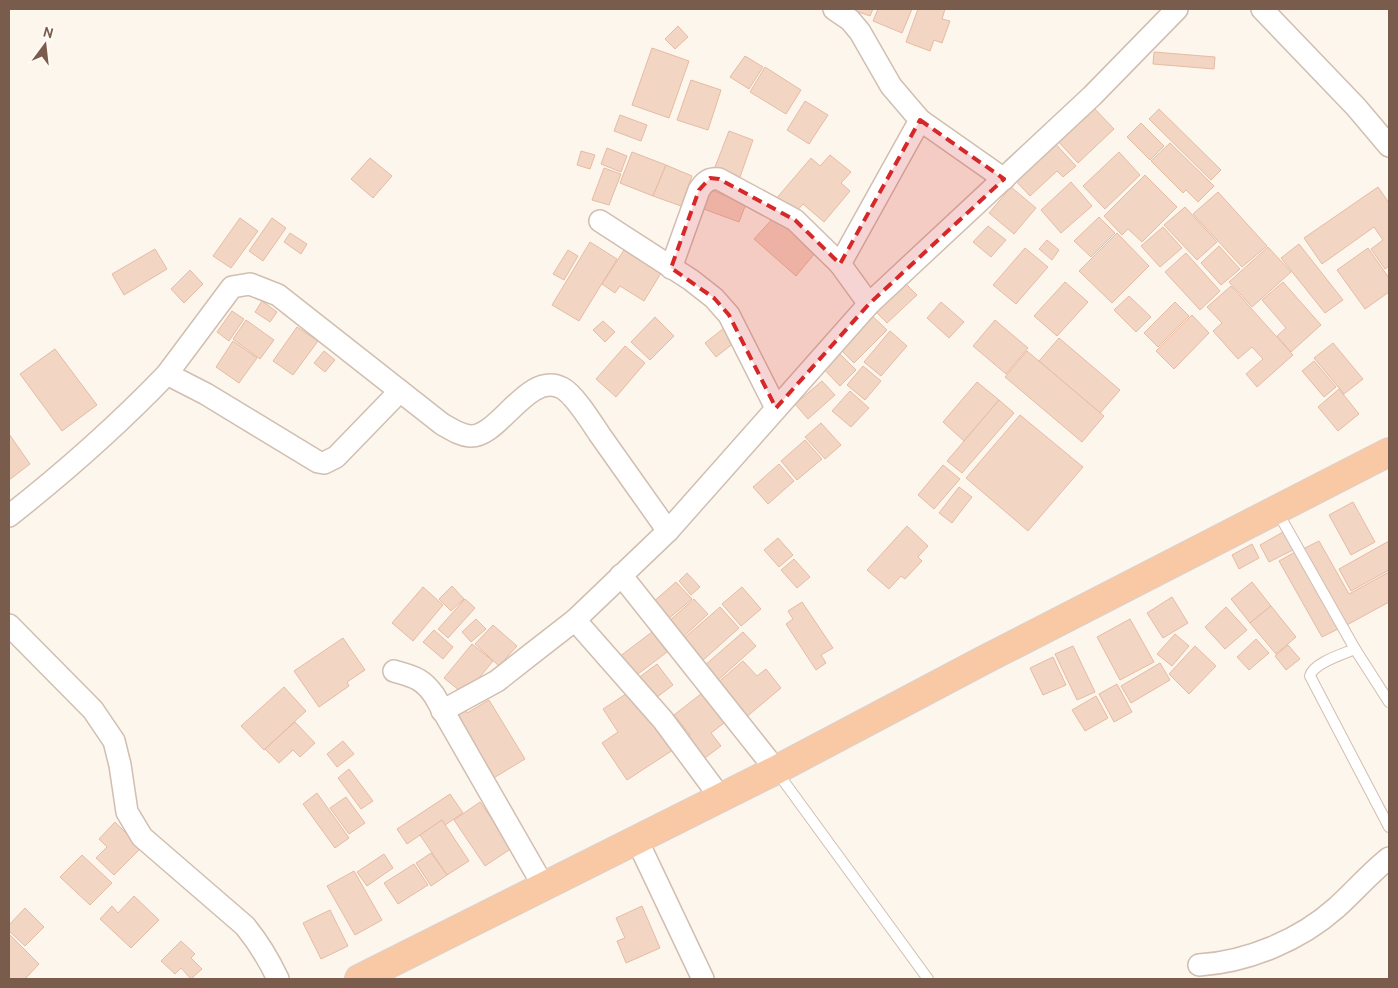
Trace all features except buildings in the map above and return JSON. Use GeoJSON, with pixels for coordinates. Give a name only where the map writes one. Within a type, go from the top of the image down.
{"type":"FeatureCollection","features":[{"type":"Feature","properties":{"kind":"highway"},"geometry":{"type":"LineString","coordinates":[[359,979],[776,770],[991,656],[1389,452]]}},
{"type":"Feature","properties":{"kind":"street"},"geometry":{"type":"LineString","coordinates":[[834,9],[850,20],[860,32],[891,86],[920,120],[1004,179]]}},
{"type":"Feature","properties":{"kind":"street"},"geometry":{"type":"LineString","coordinates":[[442,711],[497,681],[575,620],[668,531],[869,304],[1092,96],[1177,9]]}},
{"type":"Feature","properties":{"kind":"street"},"geometry":{"type":"LineString","coordinates":[[1262,9],[1356,107],[1389,146]]}},
{"type":"Feature","properties":{"kind":"street"},"geometry":{"type":"LineString","coordinates":[[840,264],[920,120]]}},
{"type":"Feature","properties":{"kind":"street"},"geometry":{"type":"LineString","coordinates":[[671,268],[699,190],[704,182],[710,178],[720,179],[795,220],[840,264],[869,304]]}},
{"type":"Feature","properties":{"kind":"street"},"geometry":{"type":"LineString","coordinates":[[600,221],[691,280],[714,298],[729,315],[776,408]]}},
{"type":"Feature","properties":{"kind":"street"},"geometry":{"type":"LineString","coordinates":[[9,516],[84,454],[131,411],[167,374],[232,287],[250,284],[278,294],[442,424],[459,434],[471,436],[484,432],[533,390],[548,384],[562,388],[571,396],[589,420],[668,531]]}},
{"type":"Feature","properties":{"kind":"street"},"geometry":{"type":"LineString","coordinates":[[167,374],[206,394],[318,462],[324,463],[336,457],[400,391]]}},
{"type":"Feature","properties":{"kind":"street"},"geometry":{"type":"LineString","coordinates":[[621,575],[776,770]]}},
{"type":"Feature","properties":{"kind":"street"},"geometry":{"type":"LineString","coordinates":[[575,620],[663,720],[720,797]]}},
{"type":"Feature","properties":{"kind":"street"},"geometry":{"type":"LineString","coordinates":[[9,625],[93,710],[114,741],[128,812],[142,837],[246,926],[269,960],[278,979]]}},
{"type":"Feature","properties":{"kind":"street"},"geometry":{"type":"LineString","coordinates":[[394,671],[426,683],[544,887]]}},
{"type":"Feature","properties":{"kind":"street"},"geometry":{"type":"LineString","coordinates":[[637,840],[703,979]]}},
{"type":"Feature","properties":{"kind":"street"},"geometry":{"type":"LineString","coordinates":[[1199,965],[1215,964],[1243,956],[1305,932],[1335,909],[1378,866],[1389,858]]}},
{"type":"Feature","properties":{"kind":"lane"},"geometry":{"type":"LineString","coordinates":[[1277,510],[1355,649],[1389,702]]}},
{"type":"Feature","properties":{"kind":"lane"},"geometry":{"type":"LineString","coordinates":[[1355,649],[1317,666],[1310,676],[1389,827]]}},
{"type":"Feature","properties":{"kind":"lane"},"geometry":{"type":"LineString","coordinates":[[776,770],[928,979]]}},
{"type":"Feature","properties":{"kind":"highlighted area"},"geometry":{"type":"Polygon","coordinates":[[[920,120],[1004,179],[869,304],[776,408],[729,315],[714,298],[671,268],[699,190],[710,178],[719,179],[795,220],[840,264],[920,120]]]}}]}
